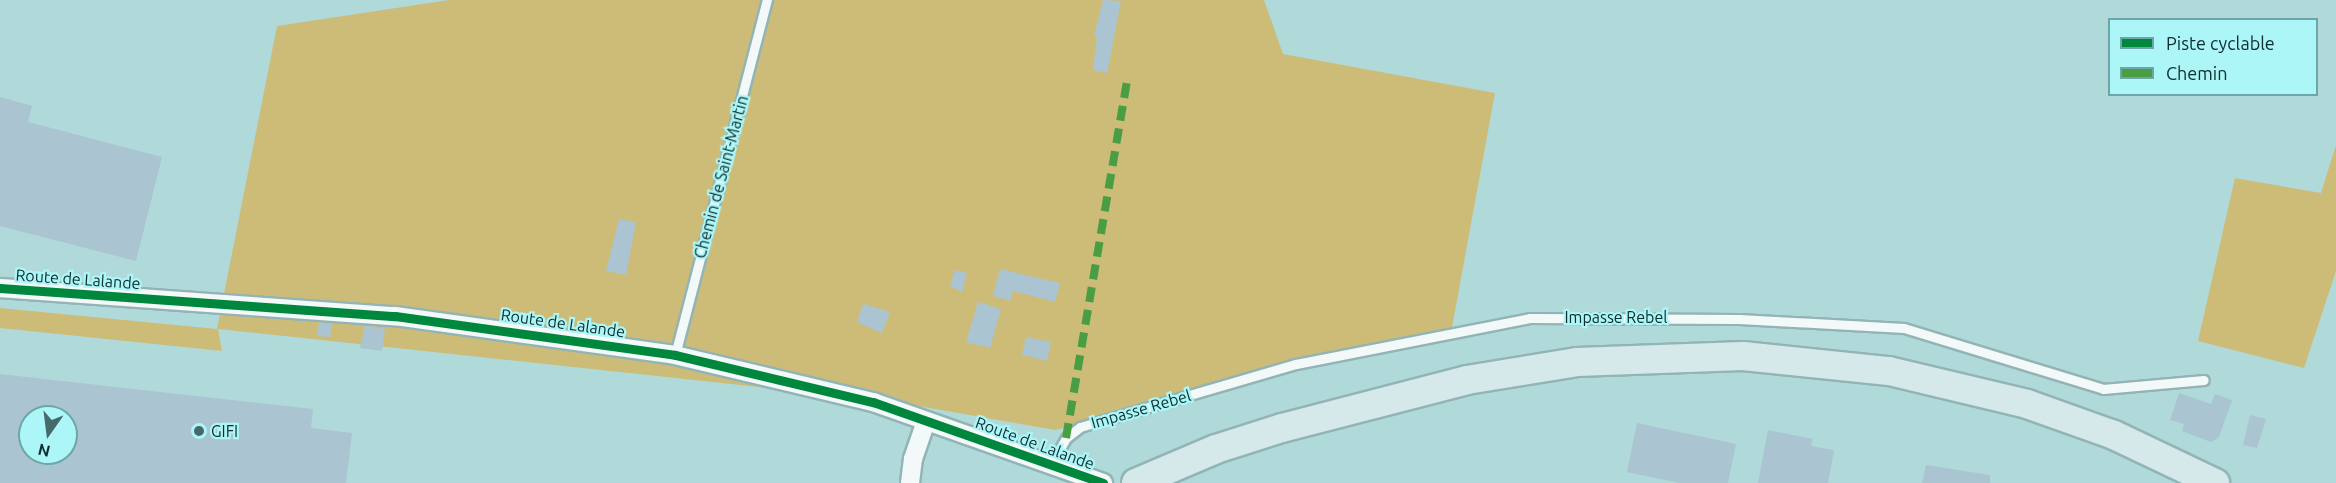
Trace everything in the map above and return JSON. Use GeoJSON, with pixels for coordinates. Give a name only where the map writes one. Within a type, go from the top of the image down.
{"type":"FeatureCollection","features":[{"type":"Feature","properties":{"kind":"main road"},"geometry":{"type":"LineString","coordinates":[[1137,483],[1179,464],[1282,428],[1467,380],[1577,362],[1743,356],[1889,371],[2027,404],[2114,435],[2215,483]]}},
{"type":"Feature","properties":{"kind":"street","name":"Route de Lalande"},"geometry":{"type":"LineString","coordinates":[[0,288],[394,316],[675,355],[820,387],[926,421],[1103,483]]}},
{"type":"Feature","properties":{"kind":"street"},"geometry":{"type":"LineString","coordinates":[[910,483],[913,459],[926,421]]}},
{"type":"Feature","properties":{"kind":"lane","name":"Chemin de Saint-Martin"},"geometry":{"type":"LineString","coordinates":[[675,355],[767,0]]}},
{"type":"Feature","properties":{"kind":"lane","name":"Impasse Rebel"},"geometry":{"type":"LineString","coordinates":[[1051,465],[1066,438],[1080,427],[1296,364],[1530,318],[1726,318],[1904,328],[2103,389],[2204,380]]}},
{"type":"Feature","properties":{"kind":"shaded area"},"geometry":{"type":"Polygon","coordinates":[[[449,0],[1264,0],[1283,54],[1495,93],[1451,333],[1055,430],[890,401],[218,329],[222,351],[0,328],[0,308],[217,329],[277,26],[449,0]]]}},
{"type":"Feature","properties":{"kind":"shaded area"},"geometry":{"type":"Polygon","coordinates":[[[2336,145],[2336,271],[2304,368],[2198,341],[2235,178],[2321,193],[2336,145]]]}},
{"type":"Feature","properties":{"kind":"building"},"geometry":{"type":"Polygon","coordinates":[[[1103,0],[1121,1],[1107,73],[1093,70],[1097,37],[1094,36],[1103,0]]]}},
{"type":"Feature","properties":{"kind":"building"},"geometry":{"type":"Polygon","coordinates":[[[0,97],[32,106],[28,122],[162,157],[136,261],[0,226],[0,97]]]}},
{"type":"Feature","properties":{"kind":"building"},"geometry":{"type":"Polygon","coordinates":[[[619,219],[636,222],[626,275],[606,271],[619,219]]]}},
{"type":"Feature","properties":{"kind":"building"},"geometry":{"type":"Polygon","coordinates":[[[1000,269],[1060,283],[1055,302],[1013,291],[1010,301],[993,296],[1000,269]]]}},
{"type":"Feature","properties":{"kind":"building"},"geometry":{"type":"Polygon","coordinates":[[[955,270],[967,273],[962,292],[950,286],[955,270]]]}},
{"type":"Feature","properties":{"kind":"building"},"geometry":{"type":"Polygon","coordinates":[[[978,302],[1001,309],[990,348],[966,342],[978,302]]]}},
{"type":"Feature","properties":{"kind":"building"},"geometry":{"type":"Polygon","coordinates":[[[863,304],[890,312],[882,333],[857,322],[863,304]]]}},
{"type":"Feature","properties":{"kind":"building"},"geometry":{"type":"Polygon","coordinates":[[[319,322],[332,324],[330,337],[317,336],[319,322]]]}},
{"type":"Feature","properties":{"kind":"building"},"geometry":{"type":"Polygon","coordinates":[[[365,325],[385,329],[382,351],[360,348],[365,325]]]}},
{"type":"Feature","properties":{"kind":"building"},"geometry":{"type":"Polygon","coordinates":[[[1026,337],[1051,342],[1047,361],[1022,355],[1026,337]]]}},
{"type":"Feature","properties":{"kind":"building","name":"GIFI"},"geometry":{"type":"Polygon","coordinates":[[[0,374],[313,409],[311,428],[352,433],[346,483],[0,483],[0,374]]]}},
{"type":"Feature","properties":{"kind":"building"},"geometry":{"type":"Polygon","coordinates":[[[2179,393],[2211,404],[2215,394],[2232,400],[2219,437],[2211,442],[2182,431],[2184,424],[2170,420],[2179,393]]]}},
{"type":"Feature","properties":{"kind":"building"},"geometry":{"type":"Polygon","coordinates":[[[2250,415],[2266,419],[2257,448],[2243,445],[2250,415]]]}},
{"type":"Feature","properties":{"kind":"building"},"geometry":{"type":"Polygon","coordinates":[[[1637,423],[1736,444],[1728,483],[1680,483],[1627,472],[1637,423]]]}},
{"type":"Feature","properties":{"kind":"building"},"geometry":{"type":"Polygon","coordinates":[[[1768,430],[1813,439],[1811,446],[1834,450],[1828,483],[1758,483],[1768,430]]]}},
{"type":"Feature","properties":{"kind":"building"},"geometry":{"type":"Polygon","coordinates":[[[1926,465],[1990,475],[1990,483],[1922,483],[1926,465]]]}},
{"type":"Feature","properties":{"kind":"marked path"},"geometry":{"type":"LineString","coordinates":[[1066,438],[1128,75]]}},
{"type":"Feature","properties":{"kind":"cycle path"},"geometry":{"type":"LineString","coordinates":[[0,288],[395,316],[675,355],[873,402],[1103,483]]}},
{"type":"Feature","properties":{"kind":"place","name":"GIFI"},"geometry":{"type":"Point","coordinates":[199,431]}}]}
